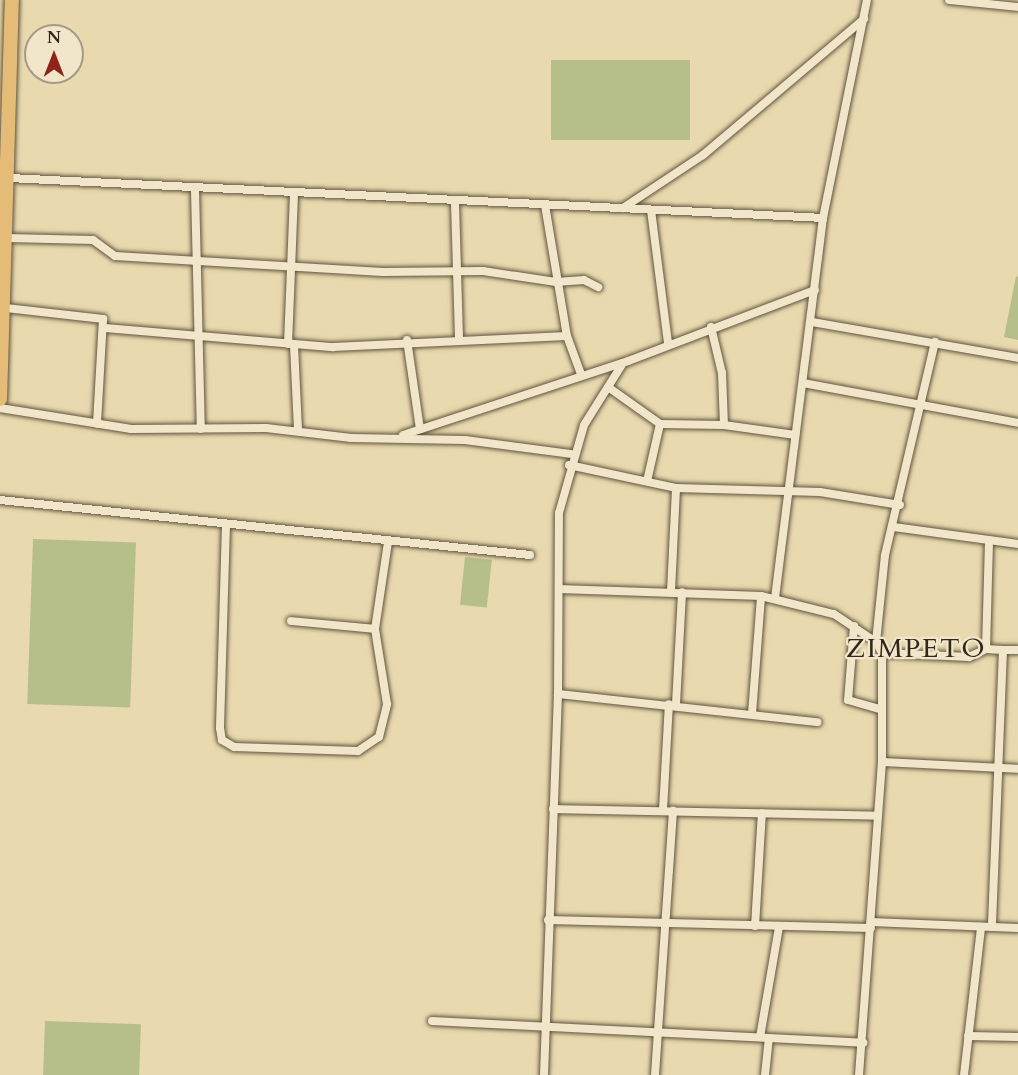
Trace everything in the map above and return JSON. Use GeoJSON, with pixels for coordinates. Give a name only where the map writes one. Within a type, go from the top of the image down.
{"type":"FeatureCollection","features":[{"type":"Feature","properties":{"kind":"highway"},"geometry":{"type":"LineString","coordinates":[[0,399],[6,308],[12,0]]}},
{"type":"Feature","properties":{"kind":"street"},"geometry":{"type":"LineString","coordinates":[[775,598],[795,435],[812,322],[823,218],[867,0]]}},
{"type":"Feature","properties":{"kind":"street"},"geometry":{"type":"LineString","coordinates":[[950,0],[1018,7]]}},
{"type":"Feature","properties":{"kind":"street"},"geometry":{"type":"LineString","coordinates":[[623,208],[703,155],[864,19]]}},
{"type":"Feature","properties":{"kind":"street"},"geometry":{"type":"LineString","coordinates":[[9,178],[455,203],[623,208],[823,218]]}},
{"type":"Feature","properties":{"kind":"street"},"geometry":{"type":"LineString","coordinates":[[195,190],[201,429]]}},
{"type":"Feature","properties":{"kind":"street"},"geometry":{"type":"LineString","coordinates":[[294,195],[295,266],[291,345],[298,430]]}},
{"type":"Feature","properties":{"kind":"street"},"geometry":{"type":"LineString","coordinates":[[455,203],[455,272],[459,341]]}},
{"type":"Feature","properties":{"kind":"street"},"geometry":{"type":"LineString","coordinates":[[544,205],[567,336],[581,374]]}},
{"type":"Feature","properties":{"kind":"street"},"geometry":{"type":"LineString","coordinates":[[651,210],[668,343]]}},
{"type":"Feature","properties":{"kind":"street"},"geometry":{"type":"LineString","coordinates":[[7,238],[93,240],[112,255],[295,266],[455,272],[556,282],[584,280],[598,287]]}},
{"type":"Feature","properties":{"kind":"street"},"geometry":{"type":"LineString","coordinates":[[397,437],[581,374],[623,363],[668,343],[815,290]]}},
{"type":"Feature","properties":{"kind":"street"},"geometry":{"type":"LineString","coordinates":[[6,308],[99,316],[105,328],[96,424]]}},
{"type":"Feature","properties":{"kind":"street"},"geometry":{"type":"LineString","coordinates":[[812,322],[1018,358]]}},
{"type":"Feature","properties":{"kind":"street"},"geometry":{"type":"LineString","coordinates":[[711,327],[722,373],[724,425]]}},
{"type":"Feature","properties":{"kind":"street"},"geometry":{"type":"LineString","coordinates":[[105,328],[291,345],[567,336]]}},
{"type":"Feature","properties":{"kind":"street"},"geometry":{"type":"LineString","coordinates":[[407,340],[420,429]]}},
{"type":"Feature","properties":{"kind":"street"},"geometry":{"type":"LineString","coordinates":[[876,642],[883,567],[924,405],[935,342]]}},
{"type":"Feature","properties":{"kind":"street"},"geometry":{"type":"LineString","coordinates":[[543,1075],[558,694],[559,513],[572,454],[623,363]]}},
{"type":"Feature","properties":{"kind":"street"},"geometry":{"type":"LineString","coordinates":[[803,383],[1018,423]]}},
{"type":"Feature","properties":{"kind":"street"},"geometry":{"type":"LineString","coordinates":[[608,387],[660,424],[724,425],[795,435]]}},
{"type":"Feature","properties":{"kind":"street"},"geometry":{"type":"LineString","coordinates":[[0,408],[96,424],[201,429],[298,430],[351,438],[397,437],[475,441],[572,454]]}},
{"type":"Feature","properties":{"kind":"street"},"geometry":{"type":"LineString","coordinates":[[647,481],[660,424]]}},
{"type":"Feature","properties":{"kind":"street"},"geometry":{"type":"LineString","coordinates":[[569,465],[676,488],[834,493],[900,505]]}},
{"type":"Feature","properties":{"kind":"street"},"geometry":{"type":"LineString","coordinates":[[671,591],[676,488]]}},
{"type":"Feature","properties":{"kind":"street"},"geometry":{"type":"LineString","coordinates":[[0,500],[530,555]]}},
{"type":"Feature","properties":{"kind":"street"},"geometry":{"type":"LineString","coordinates":[[226,525],[220,728],[226,745],[358,752],[374,743],[388,715],[375,629],[388,542]]}},
{"type":"Feature","properties":{"kind":"street"},"geometry":{"type":"LineString","coordinates":[[894,527],[988,542],[1018,544]]}},
{"type":"Feature","properties":{"kind":"street"},"geometry":{"type":"LineString","coordinates":[[986,649],[988,542]]}},
{"type":"Feature","properties":{"kind":"street"},"geometry":{"type":"LineString","coordinates":[[559,588],[671,591],[775,598],[824,610],[854,626],[876,642],[882,653],[882,762],[860,1075]]}},
{"type":"Feature","properties":{"kind":"street"},"geometry":{"type":"LineString","coordinates":[[663,810],[682,592]]}},
{"type":"Feature","properties":{"kind":"street"},"geometry":{"type":"LineString","coordinates":[[752,714],[761,596]]}},
{"type":"Feature","properties":{"kind":"street"},"geometry":{"type":"LineString","coordinates":[[291,621],[375,629]]}},
{"type":"Feature","properties":{"kind":"street"},"geometry":{"type":"LineString","coordinates":[[854,626],[848,700],[882,710]]}},
{"type":"Feature","properties":{"kind":"street"},"geometry":{"type":"LineString","coordinates":[[882,653],[969,657],[986,649],[1018,650]]}},
{"type":"Feature","properties":{"kind":"street"},"geometry":{"type":"LineString","coordinates":[[992,927],[1003,650]]}},
{"type":"Feature","properties":{"kind":"street"},"geometry":{"type":"LineString","coordinates":[[558,694],[672,704],[817,722]]}},
{"type":"Feature","properties":{"kind":"street"},"geometry":{"type":"LineString","coordinates":[[882,762],[1018,769]]}},
{"type":"Feature","properties":{"kind":"street"},"geometry":{"type":"LineString","coordinates":[[553,809],[877,816]]}},
{"type":"Feature","properties":{"kind":"street"},"geometry":{"type":"LineString","coordinates":[[656,1075],[657,1029],[673,811]]}},
{"type":"Feature","properties":{"kind":"street"},"geometry":{"type":"LineString","coordinates":[[754,926],[762,813]]}},
{"type":"Feature","properties":{"kind":"street"},"geometry":{"type":"LineString","coordinates":[[549,920],[665,920],[778,927],[871,925],[1018,928]]}},
{"type":"Feature","properties":{"kind":"street"},"geometry":{"type":"LineString","coordinates":[[765,1075],[765,1038],[778,927]]}},
{"type":"Feature","properties":{"kind":"street"},"geometry":{"type":"LineString","coordinates":[[964,1075],[981,927]]}},
{"type":"Feature","properties":{"kind":"street"},"geometry":{"type":"LineString","coordinates":[[432,1021],[657,1029],[863,1043]]}},
{"type":"Feature","properties":{"kind":"street"},"geometry":{"type":"LineString","coordinates":[[968,1036],[1018,1037]]}},
{"type":"Feature","properties":{"kind":"green space"},"geometry":{"type":"Polygon","coordinates":[[[551,60],[690,60],[690,140],[551,140],[551,60]]]}},
{"type":"Feature","properties":{"kind":"green space"},"geometry":{"type":"Polygon","coordinates":[[[1016,276],[1018,277],[1018,340],[1004,337],[1016,276]]]}},
{"type":"Feature","properties":{"kind":"green space"},"geometry":{"type":"Polygon","coordinates":[[[33,539],[136,543],[130,707],[27,704],[33,539]]]}},
{"type":"Feature","properties":{"kind":"green space"},"geometry":{"type":"Polygon","coordinates":[[[465,557],[492,560],[487,608],[460,605],[465,557]]]}},
{"type":"Feature","properties":{"kind":"green space"},"geometry":{"type":"Polygon","coordinates":[[[45,1021],[141,1024],[139,1075],[43,1075],[45,1021]]]}},
{"type":"Feature","properties":{"kind":"district","name":"ZIMPETO"},"geometry":{"type":"Point","coordinates":[916,649]}}]}
